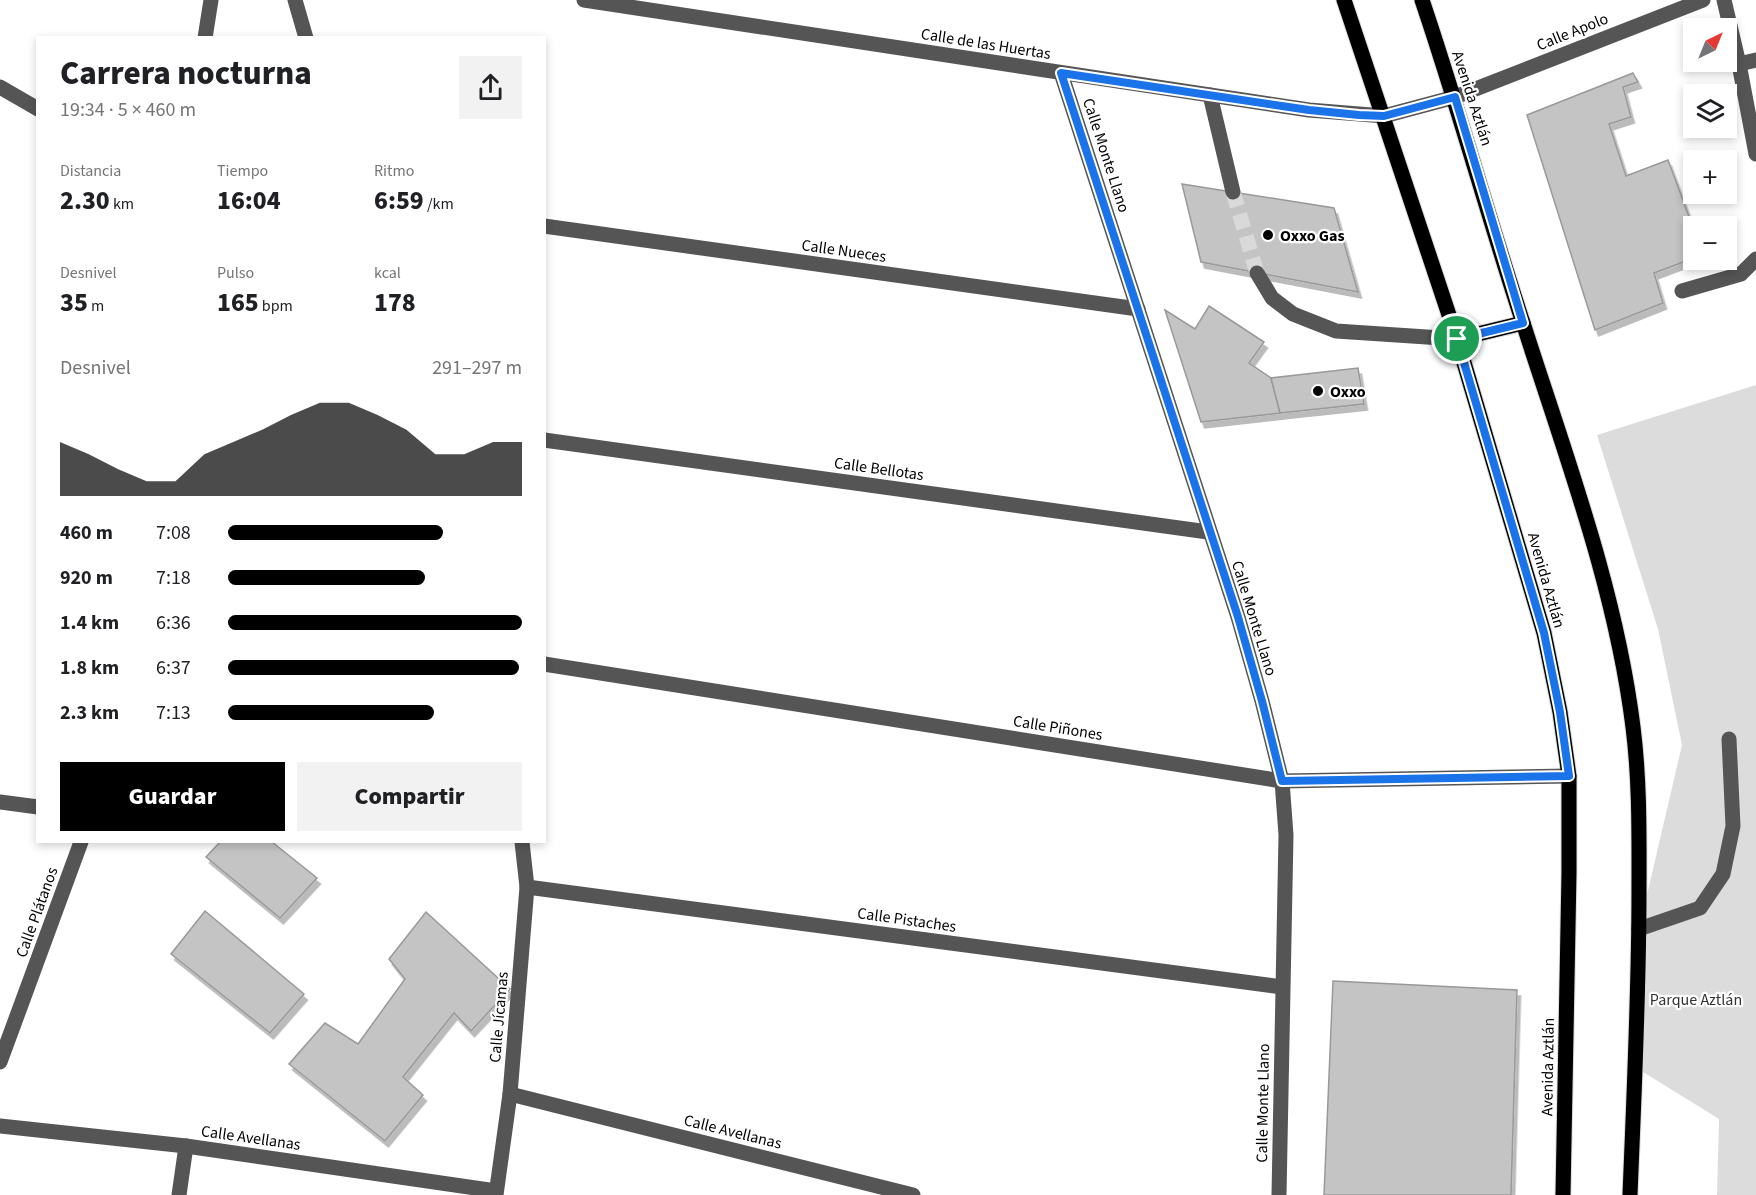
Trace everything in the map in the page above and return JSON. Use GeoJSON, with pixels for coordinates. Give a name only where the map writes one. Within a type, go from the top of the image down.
{"type":"FeatureCollection","features":[{"type":"Feature","properties":{"kind":"main road","name":"Avenida Aztlán"},"geometry":{"type":"LineString","coordinates":[[1344,0],[1457,339],[1544,633],[1560,712],[1569,776],[1563,1195]]}},
{"type":"Feature","properties":{"kind":"main road","name":"Avenida Aztlán"},"geometry":{"type":"LineString","coordinates":[[1422,0],[1455,97],[1523,323],[1599,557],[1616,625],[1633,728],[1639,829],[1639,929],[1630,1195]]}},
{"type":"Feature","properties":{"kind":"main road"},"geometry":{"type":"LineString","coordinates":[[1457,339],[1523,323]]}},
{"type":"Feature","properties":{"kind":"street"},"geometry":{"type":"LineString","coordinates":[[205,36],[211,0]]}},
{"type":"Feature","properties":{"kind":"street"},"geometry":{"type":"LineString","coordinates":[[295,0],[305,36]]}},
{"type":"Feature","properties":{"kind":"street","name":"Calle de las Huertas"},"geometry":{"type":"LineString","coordinates":[[584,0],[1309,110],[1384,116]]}},
{"type":"Feature","properties":{"kind":"street","name":"Calle Apolo"},"geometry":{"type":"LineString","coordinates":[[1384,116],[1455,97],[1669,6],[1704,0]]}},
{"type":"Feature","properties":{"kind":"street"},"geometry":{"type":"LineString","coordinates":[[1725,0],[1740,64],[1756,154]]}},
{"type":"Feature","properties":{"kind":"street"},"geometry":{"type":"LineString","coordinates":[[1740,64],[1756,60]]}},
{"type":"Feature","properties":{"kind":"street","name":"Calle Monte Llano"},"geometry":{"type":"LineString","coordinates":[[1061,73],[1238,617],[1282,781],[1286,835],[1279,1195]]}},
{"type":"Feature","properties":{"kind":"street"},"geometry":{"type":"LineString","coordinates":[[0,87],[36,108]]}},
{"type":"Feature","properties":{"kind":"street"},"geometry":{"type":"LineString","coordinates":[[1210,95],[1233,192]]}},
{"type":"Feature","properties":{"kind":"street","name":"Calle Nueces"},"geometry":{"type":"LineString","coordinates":[[546,226],[1138,309]]}},
{"type":"Feature","properties":{"kind":"street"},"geometry":{"type":"LineString","coordinates":[[1682,291],[1741,274],[1756,259]]}},
{"type":"Feature","properties":{"kind":"street"},"geometry":{"type":"LineString","coordinates":[[1257,273],[1272,298],[1293,314],[1336,331],[1457,339]]}},
{"type":"Feature","properties":{"kind":"street","name":"Calle Bellotas"},"geometry":{"type":"LineString","coordinates":[[546,440],[1209,532]]}},
{"type":"Feature","properties":{"kind":"street","name":"Calle Piñones"},"geometry":{"type":"LineString","coordinates":[[546,664],[1282,781],[1569,776]]}},
{"type":"Feature","properties":{"kind":"street"},"geometry":{"type":"LineString","coordinates":[[1639,929],[1700,908],[1723,874],[1732,826],[1729,739]]}},
{"type":"Feature","properties":{"kind":"street"},"geometry":{"type":"LineString","coordinates":[[0,802],[36,807]]}},
{"type":"Feature","properties":{"kind":"street","name":"Calle Plátanos"},"geometry":{"type":"LineString","coordinates":[[0,1062],[81,843]]}},
{"type":"Feature","properties":{"kind":"street","name":"Calle Jícamas"},"geometry":{"type":"LineString","coordinates":[[496,1193],[510,1094],[527,887],[522,843]]}},
{"type":"Feature","properties":{"kind":"street","name":"Calle Pistaches"},"geometry":{"type":"LineString","coordinates":[[527,887],[1282,987]]}},
{"type":"Feature","properties":{"kind":"street","name":"Calle Avellanas"},"geometry":{"type":"LineString","coordinates":[[510,1094],[913,1195]]}},
{"type":"Feature","properties":{"kind":"street","name":"Calle Avellanas"},"geometry":{"type":"LineString","coordinates":[[0,1126],[186,1146],[496,1193]]}},
{"type":"Feature","properties":{"kind":"street"},"geometry":{"type":"LineString","coordinates":[[179,1195],[186,1146]]}},
{"type":"Feature","properties":{"kind":"green space","name":"Parque Aztlán"},"geometry":{"type":"Polygon","coordinates":[[[1756,385],[1756,1195],[1717,1195],[1719,1119],[1635,1067],[1639,929],[1682,745],[1658,629],[1597,435],[1756,385]]]}},
{"type":"Feature","properties":{"kind":"building"},"geometry":{"type":"Polygon","coordinates":[[[1633,73],[1638,82],[1623,87],[1631,117],[1609,124],[1626,176],[1668,160],[1689,216],[1683,216],[1683,262],[1654,273],[1663,303],[1595,330],[1527,115],[1633,73]]]}},
{"type":"Feature","properties":{"kind":"building","name":"Oxxo Gas"},"geometry":{"type":"Polygon","coordinates":[[[1182,184],[1334,208],[1358,292],[1201,262],[1182,184]]]}},
{"type":"Feature","properties":{"kind":"building"},"geometry":{"type":"Polygon","coordinates":[[[1209,306],[1264,342],[1249,363],[1271,378],[1280,413],[1201,422],[1165,310],[1195,329],[1209,306]]]}},
{"type":"Feature","properties":{"kind":"building","name":"Oxxo"},"geometry":{"type":"Polygon","coordinates":[[[1358,368],[1364,404],[1280,413],[1271,378],[1358,368]]]}},
{"type":"Feature","properties":{"kind":"building"},"geometry":{"type":"Polygon","coordinates":[[[219,843],[273,843],[317,878],[280,918],[206,857],[219,843]]]}},
{"type":"Feature","properties":{"kind":"building"},"geometry":{"type":"Polygon","coordinates":[[[205,911],[304,994],[270,1033],[171,954],[205,911]]]}},
{"type":"Feature","properties":{"kind":"building"},"geometry":{"type":"Polygon","coordinates":[[[426,912],[510,989],[471,1031],[454,1013],[403,1077],[423,1095],[385,1141],[289,1064],[325,1023],[358,1044],[405,979],[389,959],[426,912]]]}},
{"type":"Feature","properties":{"kind":"building"},"geometry":{"type":"Polygon","coordinates":[[[1333,981],[1517,990],[1511,1195],[1324,1195],[1333,981]]]}},
{"type":"Feature","properties":{"kind":"tunnel"},"geometry":{"type":"LineString","coordinates":[[1233,192],[1257,273]]}},
{"type":"Feature","properties":{"kind":"place","name":"Oxxo Gas"},"geometry":{"type":"Point","coordinates":[1268,235]}},
{"type":"Feature","properties":{"kind":"place","name":"Oxxo"},"geometry":{"type":"Point","coordinates":[1318,391]}},
{"type":"Feature","properties":{"kind":"route"},"geometry":{"type":"LineString","coordinates":[[1061,73],[1309,110],[1359,115],[1384,116],[1455,97],[1523,323],[1457,339],[1544,633],[1560,712],[1569,776],[1282,781],[1238,617],[1061,73]]}}]}
